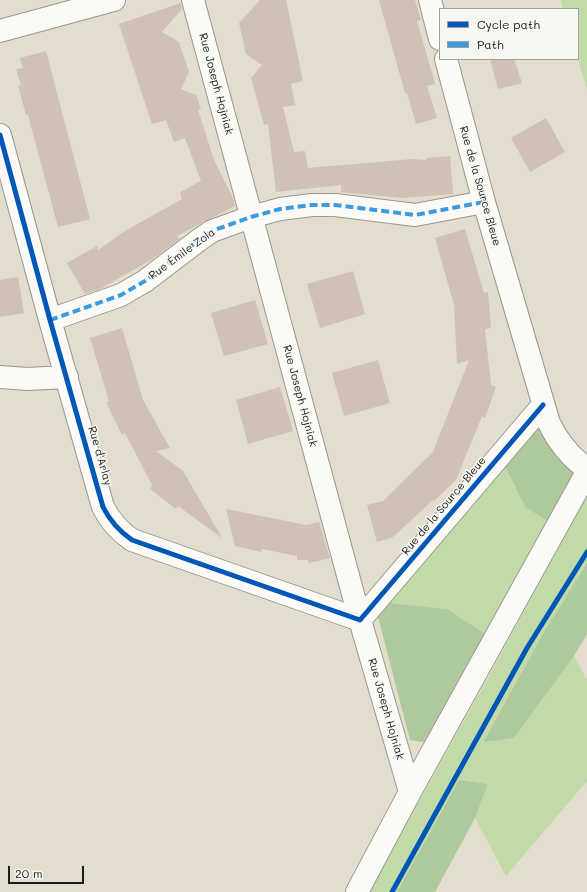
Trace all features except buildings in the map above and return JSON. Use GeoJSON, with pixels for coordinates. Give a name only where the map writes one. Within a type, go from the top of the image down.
{"type":"FeatureCollection","features":[{"type":"Feature","properties":{"kind":"street"},"geometry":{"type":"LineString","coordinates":[[0,31],[114,0]]}},
{"type":"Feature","properties":{"kind":"street","name":"Rue Joseph Hojniak"},"geometry":{"type":"LineString","coordinates":[[194,0],[360,620],[410,792]]}},
{"type":"Feature","properties":{"kind":"street"},"geometry":{"type":"LineString","coordinates":[[430,0],[439,35]]}},
{"type":"Feature","properties":{"kind":"street","name":"Rue de la Source Bleue"},"geometry":{"type":"LineString","coordinates":[[446,60],[484,202],[543,405],[557,439],[576,461],[587,469]]}},
{"type":"Feature","properties":{"kind":"street","name":"Rue d'Arlay"},"geometry":{"type":"LineString","coordinates":[[0,136],[103,507],[108,516],[122,533],[132,540],[360,620]]}},
{"type":"Feature","properties":{"kind":"street","name":"Rue Émile Zola"},"geometry":{"type":"LineString","coordinates":[[50,320],[121,295],[145,281],[212,231],[251,217],[280,209],[312,205],[335,205],[415,215],[484,202]]}},
{"type":"Feature","properties":{"kind":"street"},"geometry":{"type":"LineString","coordinates":[[0,377],[27,379],[67,377]]}},
{"type":"Feature","properties":{"kind":"street","name":"Rue de la Source Bleue"},"geometry":{"type":"LineString","coordinates":[[360,620],[543,405]]}},
{"type":"Feature","properties":{"kind":"street"},"geometry":{"type":"LineString","coordinates":[[357,892],[410,792],[587,472]]}},
{"type":"Feature","properties":{"kind":"green space"},"geometry":{"type":"Polygon","coordinates":[[[561,0],[587,0],[587,89],[578,60],[579,8],[563,8],[561,0]]]}},
{"type":"Feature","properties":{"kind":"green space"},"geometry":{"type":"Polygon","coordinates":[[[540,424],[577,471],[549,522],[525,507],[505,466],[540,424]]]}},
{"type":"Feature","properties":{"kind":"green space"},"geometry":{"type":"Polygon","coordinates":[[[505,466],[525,507],[549,522],[486,634],[447,609],[390,603],[505,466]]]}},
{"type":"Feature","properties":{"kind":"green space"},"geometry":{"type":"Polygon","coordinates":[[[587,495],[587,563],[545,630],[483,741],[514,738],[574,656],[587,680],[587,781],[506,876],[475,818],[488,784],[459,780],[397,892],[368,892],[488,678],[587,495]]]}},
{"type":"Feature","properties":{"kind":"green space"},"geometry":{"type":"Polygon","coordinates":[[[587,563],[587,634],[574,656],[514,738],[483,742],[545,630],[587,563]]]}},
{"type":"Feature","properties":{"kind":"green space"},"geometry":{"type":"Polygon","coordinates":[[[390,603],[447,609],[486,634],[428,743],[410,740],[378,617],[390,603]]]}},
{"type":"Feature","properties":{"kind":"green space"},"geometry":{"type":"Polygon","coordinates":[[[459,780],[488,784],[475,818],[435,892],[397,892],[459,780]]]}},
{"type":"Feature","properties":{"kind":"marked path"},"geometry":{"type":"LineString","coordinates":[[50,320],[121,295],[145,281],[212,231],[251,217],[280,209],[312,205],[335,205],[415,215],[484,202]]}},
{"type":"Feature","properties":{"kind":"cycle path"},"geometry":{"type":"LineString","coordinates":[[0,135],[103,507],[115,525],[132,540],[360,620],[543,405]]}},
{"type":"Feature","properties":{"kind":"cycle path"},"geometry":{"type":"LineString","coordinates":[[392,892],[527,648],[587,552]]}}]}
